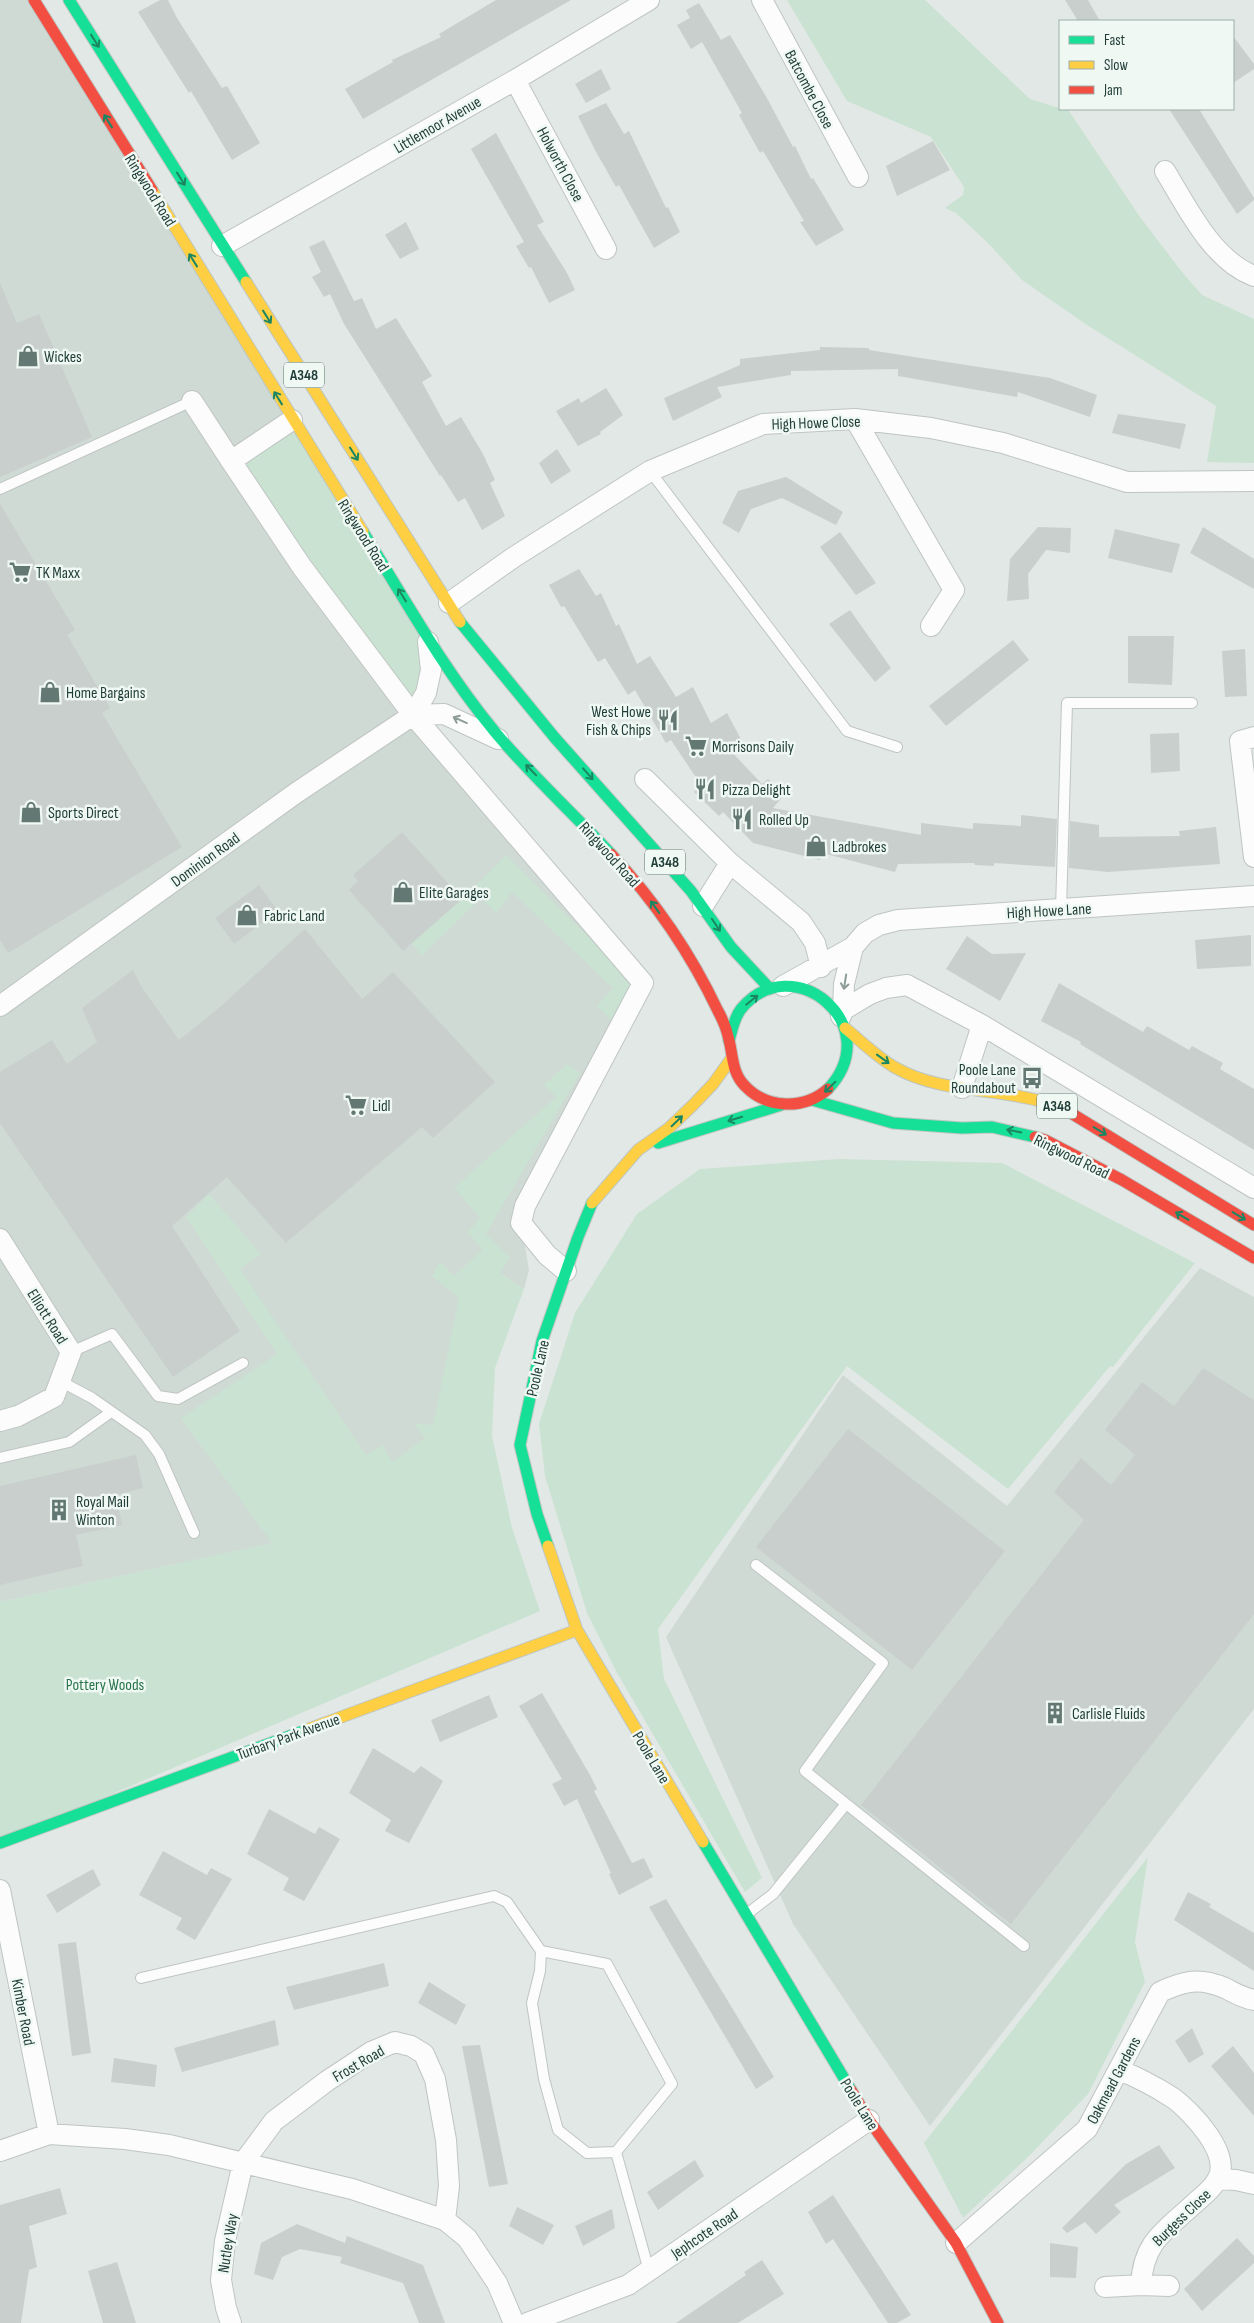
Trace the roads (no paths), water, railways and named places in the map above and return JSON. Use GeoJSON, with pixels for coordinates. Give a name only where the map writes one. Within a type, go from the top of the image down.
{"type":"FeatureCollection","features":[{"type":"Feature","properties":{"kind":"main road","name":"Ringwood Road"},"geometry":{"type":"LineString","coordinates":[[34,0],[446,667],[503,742],[639,885],[671,930],[701,980],[716,1007],[729,1041]]}},
{"type":"Feature","properties":{"kind":"main road","name":"Ringwood Road"},"geometry":{"type":"LineString","coordinates":[[69,0],[464,628],[555,738],[703,906],[731,948],[777,987]]}},
{"type":"Feature","properties":{"kind":"main road"},"geometry":{"type":"LineString","coordinates":[[638,1150],[781,1105],[802,1104],[827,1091],[839,1078],[846,1062],[848,1045],[843,1018],[830,1003],[816,993],[800,987],[777,987],[755,996],[742,1008],[733,1024],[729,1041],[730,1059],[737,1076],[748,1090],[764,1100],[781,1105]]}},
{"type":"Feature","properties":{"kind":"main road","name":"Ringwood Road"},"geometry":{"type":"LineString","coordinates":[[843,1018],[895,1068],[920,1079],[962,1088],[1024,1096],[1061,1107],[1254,1226]]}},
{"type":"Feature","properties":{"kind":"main road","name":"Poole Lane"},"geometry":{"type":"LineString","coordinates":[[730,1059],[712,1084],[693,1105],[669,1128],[638,1150],[592,1203],[542,1340],[520,1446],[537,1514],[577,1630],[869,2120],[956,2243],[998,2323]]}},
{"type":"Feature","properties":{"kind":"main road","name":"Ringwood Road"},"geometry":{"type":"LineString","coordinates":[[812,1100],[893,1123],[962,1128],[992,1128],[1018,1132],[1045,1140],[1122,1180],[1254,1258]]}},
{"type":"Feature","properties":{"kind":"main road","name":"Turbary Park Avenue"},"geometry":{"type":"LineString","coordinates":[[0,1843],[577,1630]]}},
{"type":"Feature","properties":{"kind":"street","name":"Littlemoor Avenue"},"geometry":{"type":"LineString","coordinates":[[222,246],[515,80],[649,0]]}},
{"type":"Feature","properties":{"kind":"street","name":"Batcombe Close"},"geometry":{"type":"LineString","coordinates":[[762,0],[858,177]]}},
{"type":"Feature","properties":{"kind":"street","name":"Holworth Close"},"geometry":{"type":"LineString","coordinates":[[515,80],[606,249]]}},
{"type":"Feature","properties":{"kind":"street"},"geometry":{"type":"LineString","coordinates":[[1165,171],[1201,232],[1230,261],[1254,276]]}},
{"type":"Feature","properties":{"kind":"street"},"geometry":{"type":"LineString","coordinates":[[192,401],[302,567],[413,715],[643,984],[525,1206],[521,1224],[547,1254],[566,1271]]}},
{"type":"Feature","properties":{"kind":"street"},"geometry":{"type":"LineString","coordinates":[[855,418],[954,590],[931,626]]}},
{"type":"Feature","properties":{"kind":"street","name":"High Howe Close"},"geometry":{"type":"LineString","coordinates":[[449,603],[514,557],[650,471],[763,424],[855,418],[931,428],[1003,443],[1127,482],[1254,482]]}},
{"type":"Feature","properties":{"kind":"street"},"geometry":{"type":"LineString","coordinates":[[231,461],[292,420]]}},
{"type":"Feature","properties":{"kind":"street"},"geometry":{"type":"LineString","coordinates":[[413,715],[426,693],[431,670],[427,637]]}},
{"type":"Feature","properties":{"kind":"street"},"geometry":{"type":"LineString","coordinates":[[413,715],[444,714],[503,742]]}},
{"type":"Feature","properties":{"kind":"street","name":"Dominion Road"},"geometry":{"type":"LineString","coordinates":[[0,1006],[296,793],[413,715]]}},
{"type":"Feature","properties":{"kind":"street"},"geometry":{"type":"LineString","coordinates":[[1254,737],[1240,741],[1254,857]]}},
{"type":"Feature","properties":{"kind":"street"},"geometry":{"type":"LineString","coordinates":[[645,779],[730,863],[801,922],[815,943],[821,967]]}},
{"type":"Feature","properties":{"kind":"street"},"geometry":{"type":"LineString","coordinates":[[703,906],[730,863]]}},
{"type":"Feature","properties":{"kind":"street","name":"High Howe Lane"},"geometry":{"type":"LineString","coordinates":[[777,987],[821,967],[853,948],[865,933],[879,924],[898,920],[1254,896]]}},
{"type":"Feature","properties":{"kind":"street","name":"High Howe Lane"},"geometry":{"type":"LineString","coordinates":[[843,1018],[844,984],[853,948]]}},
{"type":"Feature","properties":{"kind":"street"},"geometry":{"type":"LineString","coordinates":[[843,1018],[870,994],[886,988],[907,985],[982,1025],[1254,1188]]}},
{"type":"Feature","properties":{"kind":"street"},"geometry":{"type":"LineString","coordinates":[[962,1088],[982,1025]]}},
{"type":"Feature","properties":{"kind":"street","name":"Elliott Road"},"geometry":{"type":"LineString","coordinates":[[0,1239],[71,1352],[54,1398],[18,1416],[0,1421]]}},
{"type":"Feature","properties":{"kind":"street","name":"Kimber Road"},"geometry":{"type":"LineString","coordinates":[[0,1890],[49,2134]]}},
{"type":"Feature","properties":{"kind":"street","name":"Oakmead Gardens"},"geometry":{"type":"LineString","coordinates":[[956,2243],[1087,2129],[1160,1992],[1191,1980],[1224,1988],[1254,2000]]}},
{"type":"Feature","properties":{"kind":"street","name":"Frost Road"},"geometry":{"type":"LineString","coordinates":[[243,2163],[274,2121],[327,2081],[371,2052],[395,2042],[411,2046],[424,2054],[435,2079],[446,2140],[449,2186],[445,2220]]}},
{"type":"Feature","properties":{"kind":"street","name":"Burgess Close"},"geometry":{"type":"LineString","coordinates":[[1119,2070],[1140,2078],[1173,2098],[1206,2131],[1218,2152],[1221,2170],[1218,2179],[1211,2189],[1152,2244],[1142,2266],[1142,2284]]}},
{"type":"Feature","properties":{"kind":"street","name":"Jephcote Road"},"geometry":{"type":"LineString","coordinates":[[527,2323],[628,2285],[869,2120]]}},
{"type":"Feature","properties":{"kind":"street"},"geometry":{"type":"LineString","coordinates":[[0,2151],[49,2134],[125,2139],[169,2145],[352,2188],[445,2220],[467,2238],[497,2283],[514,2323]]}},
{"type":"Feature","properties":{"kind":"street","name":"Nutley Way"},"geometry":{"type":"LineString","coordinates":[[231,2323],[221,2280],[225,2241],[243,2163]]}},
{"type":"Feature","properties":{"kind":"street","name":"Burgess Close"},"geometry":{"type":"LineString","coordinates":[[1218,2179],[1254,2184]]}},
{"type":"Feature","properties":{"kind":"street"},"geometry":{"type":"LineString","coordinates":[[1105,2287],[1142,2284],[1168,2286]]}},
{"type":"Feature","properties":{"kind":"lane"},"geometry":{"type":"LineString","coordinates":[[0,489],[192,401]]}},
{"type":"Feature","properties":{"kind":"lane"},"geometry":{"type":"LineString","coordinates":[[650,471],[847,731],[897,747]]}},
{"type":"Feature","properties":{"kind":"lane"},"geometry":{"type":"LineString","coordinates":[[1061,910],[1067,704],[1192,703]]}},
{"type":"Feature","properties":{"kind":"lane"},"geometry":{"type":"LineString","coordinates":[[71,1352],[112,1334],[158,1396],[178,1399],[243,1363]]}},
{"type":"Feature","properties":{"kind":"lane"},"geometry":{"type":"LineString","coordinates":[[60,1381],[111,1412],[144,1436],[159,1454],[194,1533]]}},
{"type":"Feature","properties":{"kind":"lane"},"geometry":{"type":"LineString","coordinates":[[0,1458],[69,1442],[111,1412]]}},
{"type":"Feature","properties":{"kind":"lane"},"geometry":{"type":"LineString","coordinates":[[756,1565],[884,1664],[805,1771],[1024,1946]]}},
{"type":"Feature","properties":{"kind":"lane"},"geometry":{"type":"LineString","coordinates":[[746,1914],[773,1894],[846,1804]]}},
{"type":"Feature","properties":{"kind":"lane"},"geometry":{"type":"LineString","coordinates":[[141,1978],[494,1896],[507,1902],[541,1951],[540,1971],[532,2004],[544,2079],[558,2130],[587,2153],[616,2152],[672,2084],[607,1964],[541,1951]]}},
{"type":"Feature","properties":{"kind":"lane"},"geometry":{"type":"LineString","coordinates":[[616,2152],[649,2271]]}},
{"type":"Feature","properties":{"kind":"place","name":"Wickes"},"geometry":{"type":"Point","coordinates":[28,356]}},
{"type":"Feature","properties":{"kind":"place","name":"TK Maxx"},"geometry":{"type":"Point","coordinates":[20,572]}},
{"type":"Feature","properties":{"kind":"place","name":"Home Bargains"},"geometry":{"type":"Point","coordinates":[50,692]}},
{"type":"Feature","properties":{"kind":"place","name":"West Howe Fish & Chips"},"geometry":{"type":"Point","coordinates":[668,720]}},
{"type":"Feature","properties":{"kind":"place","name":"Morrisons Daily"},"geometry":{"type":"Point","coordinates":[696,746]}},
{"type":"Feature","properties":{"kind":"place","name":"Pizza Delight"},"geometry":{"type":"Point","coordinates":[705,789]}},
{"type":"Feature","properties":{"kind":"place","name":"Sports Direct"},"geometry":{"type":"Point","coordinates":[31,812]}},
{"type":"Feature","properties":{"kind":"place","name":"Rolled Up"},"geometry":{"type":"Point","coordinates":[742,819]}},
{"type":"Feature","properties":{"kind":"place","name":"Ladbrokes"},"geometry":{"type":"Point","coordinates":[816,846]}},
{"type":"Feature","properties":{"kind":"place","name":"Elite Garages"},"geometry":{"type":"Point","coordinates":[403,892]}},
{"type":"Feature","properties":{"kind":"place","name":"Fabric Land"},"geometry":{"type":"Point","coordinates":[247,915]}},
{"type":"Feature","properties":{"kind":"place","name":"Poole Lane Roundabout"},"geometry":{"type":"Point","coordinates":[1032,1078]}},
{"type":"Feature","properties":{"kind":"place","name":"Lidl"},"geometry":{"type":"Point","coordinates":[356,1105]}},
{"type":"Feature","properties":{"kind":"place","name":"Royal Mail Winton"},"geometry":{"type":"Point","coordinates":[59,1510]}},
{"type":"Feature","properties":{"kind":"place","name":"Carlisle Fluids"},"geometry":{"type":"Point","coordinates":[1055,1713]}},
{"type":"Feature","properties":{"kind":"park label","name":"Pottery Woods"},"geometry":{"type":"Point","coordinates":[105,1684]}}]}
